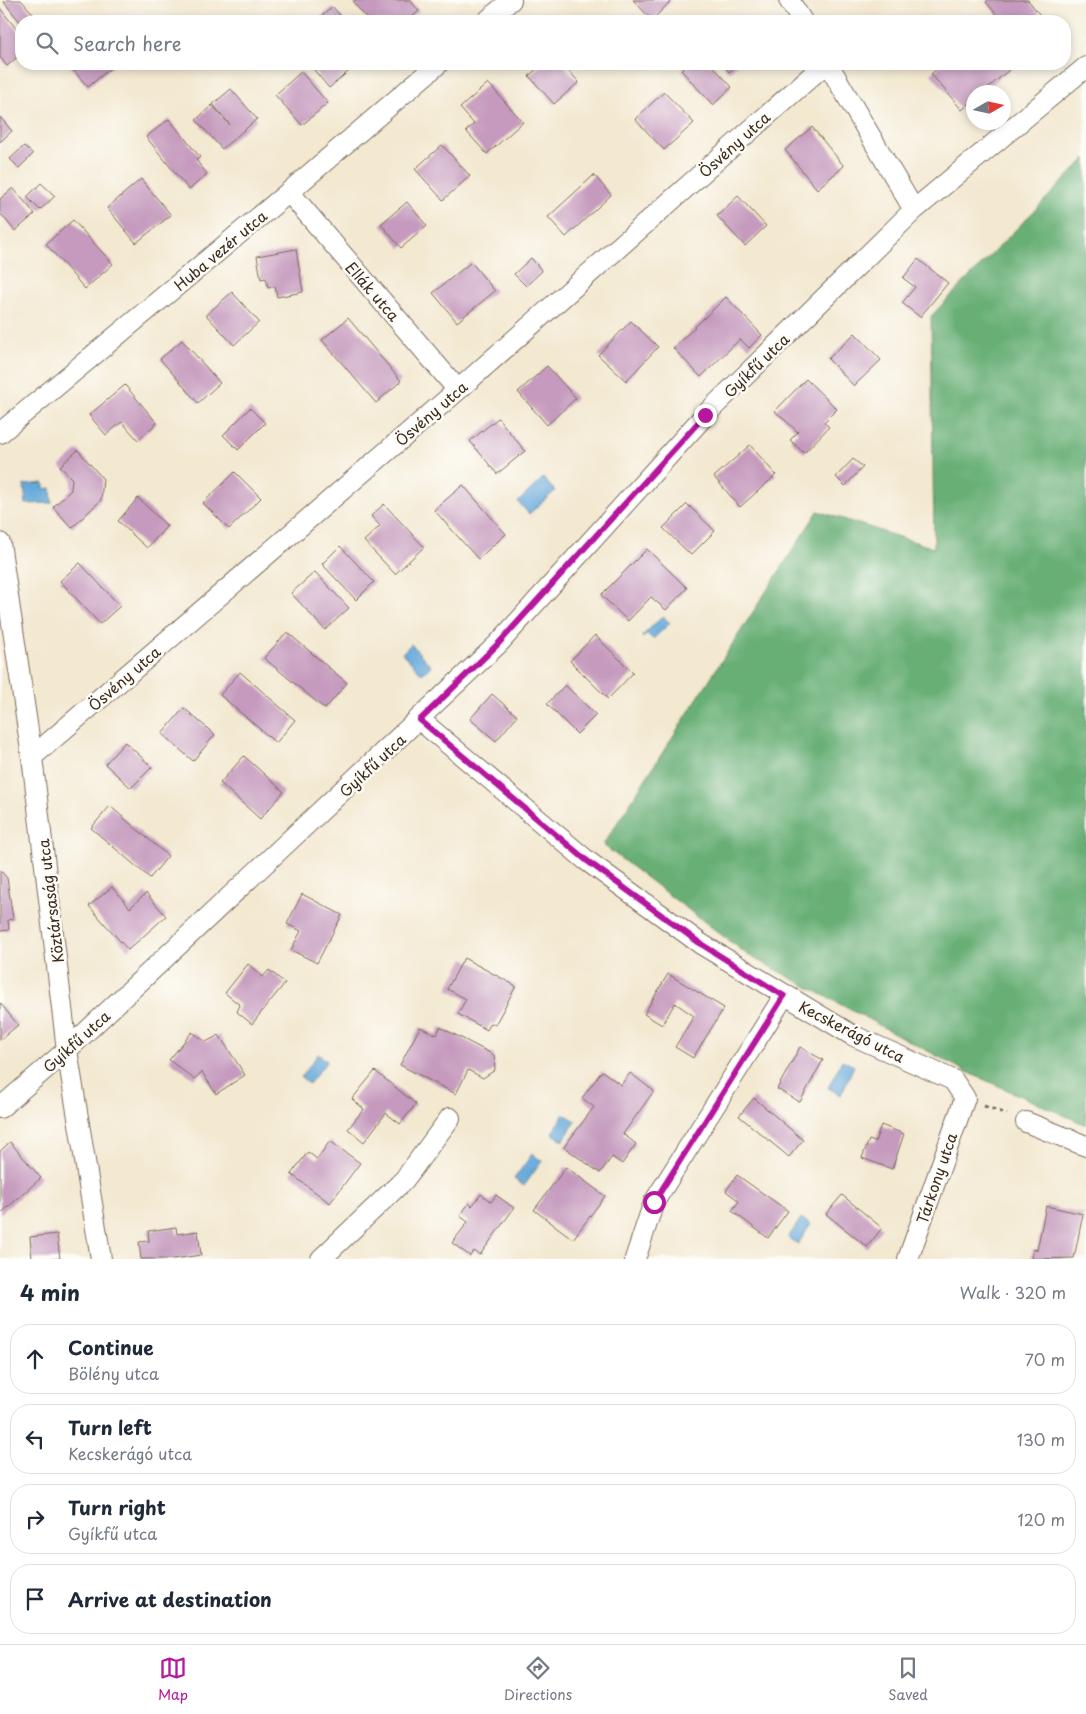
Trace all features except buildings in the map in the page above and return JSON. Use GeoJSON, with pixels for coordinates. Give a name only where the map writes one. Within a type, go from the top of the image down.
{"type":"FeatureCollection","features":[{"type":"Feature","properties":{"kind":"street"},"geometry":{"type":"LineString","coordinates":[[494,15],[511,0]]}},
{"type":"Feature","properties":{"kind":"street"},"geometry":{"type":"LineString","coordinates":[[789,0],[798,15]]}},
{"type":"Feature","properties":{"kind":"street","name":"Gyíkfű utca"},"geometry":{"type":"LineString","coordinates":[[0,1108],[67,1050],[420,720],[498,644],[705,415],[914,210],[1086,67]]}},
{"type":"Feature","properties":{"kind":"street","name":"Huba vezér utca"},"geometry":{"type":"LineString","coordinates":[[0,433],[289,192],[431,70]]}},
{"type":"Feature","properties":{"kind":"street","name":"Ösvény utca"},"geometry":{"type":"LineString","coordinates":[[32,757],[458,390],[819,70]]}},
{"type":"Feature","properties":{"kind":"street"},"geometry":{"type":"LineString","coordinates":[[830,70],[914,210]]}},
{"type":"Feature","properties":{"kind":"street","name":"Ellák utca"},"geometry":{"type":"LineString","coordinates":[[289,192],[458,390]]}},
{"type":"Feature","properties":{"kind":"street","name":"Köztársaság utca"},"geometry":{"type":"LineString","coordinates":[[0,543],[3,594],[32,757],[67,1050],[101,1259]]}},
{"type":"Feature","properties":{"kind":"street","name":"Kecskerágó utca"},"geometry":{"type":"LineString","coordinates":[[420,720],[586,860],[701,944],[784,996],[852,1035],[953,1080],[965,1098]]}},
{"type":"Feature","properties":{"kind":"street"},"geometry":{"type":"LineString","coordinates":[[636,1259],[654,1202],[784,996]]}},
{"type":"Feature","properties":{"kind":"street","name":"Tárkony utca"},"geometry":{"type":"LineString","coordinates":[[908,1259],[965,1098]]}},
{"type":"Feature","properties":{"kind":"street"},"geometry":{"type":"LineString","coordinates":[[321,1259],[404,1180],[450,1118]]}},
{"type":"Feature","properties":{"kind":"street"},"geometry":{"type":"LineString","coordinates":[[1026,1122],[1086,1146]]}},
{"type":"Feature","properties":{"kind":"path"},"geometry":{"type":"LineString","coordinates":[[965,1098],[1026,1122]]}},
{"type":"Feature","properties":{"kind":"green space"},"geometry":{"type":"Polygon","coordinates":[[[1086,158],[1086,1125],[967,1072],[748,955],[603,845],[818,511],[934,548],[931,316],[1086,158]]]}},
{"type":"Feature","properties":{"kind":"water"},"geometry":{"type":"Polygon","coordinates":[[[543,478],[555,491],[529,514],[518,502],[543,478]]]}},
{"type":"Feature","properties":{"kind":"water"},"geometry":{"type":"Polygon","coordinates":[[[44,483],[44,489],[51,488],[52,503],[26,504],[24,485],[44,483]]]}},
{"type":"Feature","properties":{"kind":"water"},"geometry":{"type":"Polygon","coordinates":[[[663,616],[670,623],[653,639],[647,634],[643,638],[642,636],[663,616]]]}},
{"type":"Feature","properties":{"kind":"water"},"geometry":{"type":"Polygon","coordinates":[[[411,644],[431,666],[422,674],[402,653],[411,644]]]}},
{"type":"Feature","properties":{"kind":"water"},"geometry":{"type":"Polygon","coordinates":[[[318,1054],[327,1061],[309,1084],[301,1077],[318,1054]]]}},
{"type":"Feature","properties":{"kind":"water"},"geometry":{"type":"Polygon","coordinates":[[[842,1060],[854,1066],[841,1095],[828,1088],[842,1060]]]}},
{"type":"Feature","properties":{"kind":"water"},"geometry":{"type":"Polygon","coordinates":[[[564,1114],[576,1121],[563,1141],[552,1133],[564,1114]]]}},
{"type":"Feature","properties":{"kind":"water"},"geometry":{"type":"Polygon","coordinates":[[[532,1154],[542,1161],[524,1186],[514,1179],[532,1154]]]}},
{"type":"Feature","properties":{"kind":"water"},"geometry":{"type":"Polygon","coordinates":[[[801,1218],[811,1224],[798,1244],[788,1238],[801,1218]]]}},
{"type":"Feature","properties":{"kind":"route"},"geometry":{"type":"LineString","coordinates":[[654,1202],[784,996],[701,944],[586,860],[420,720],[498,644],[705,415]]}}]}
